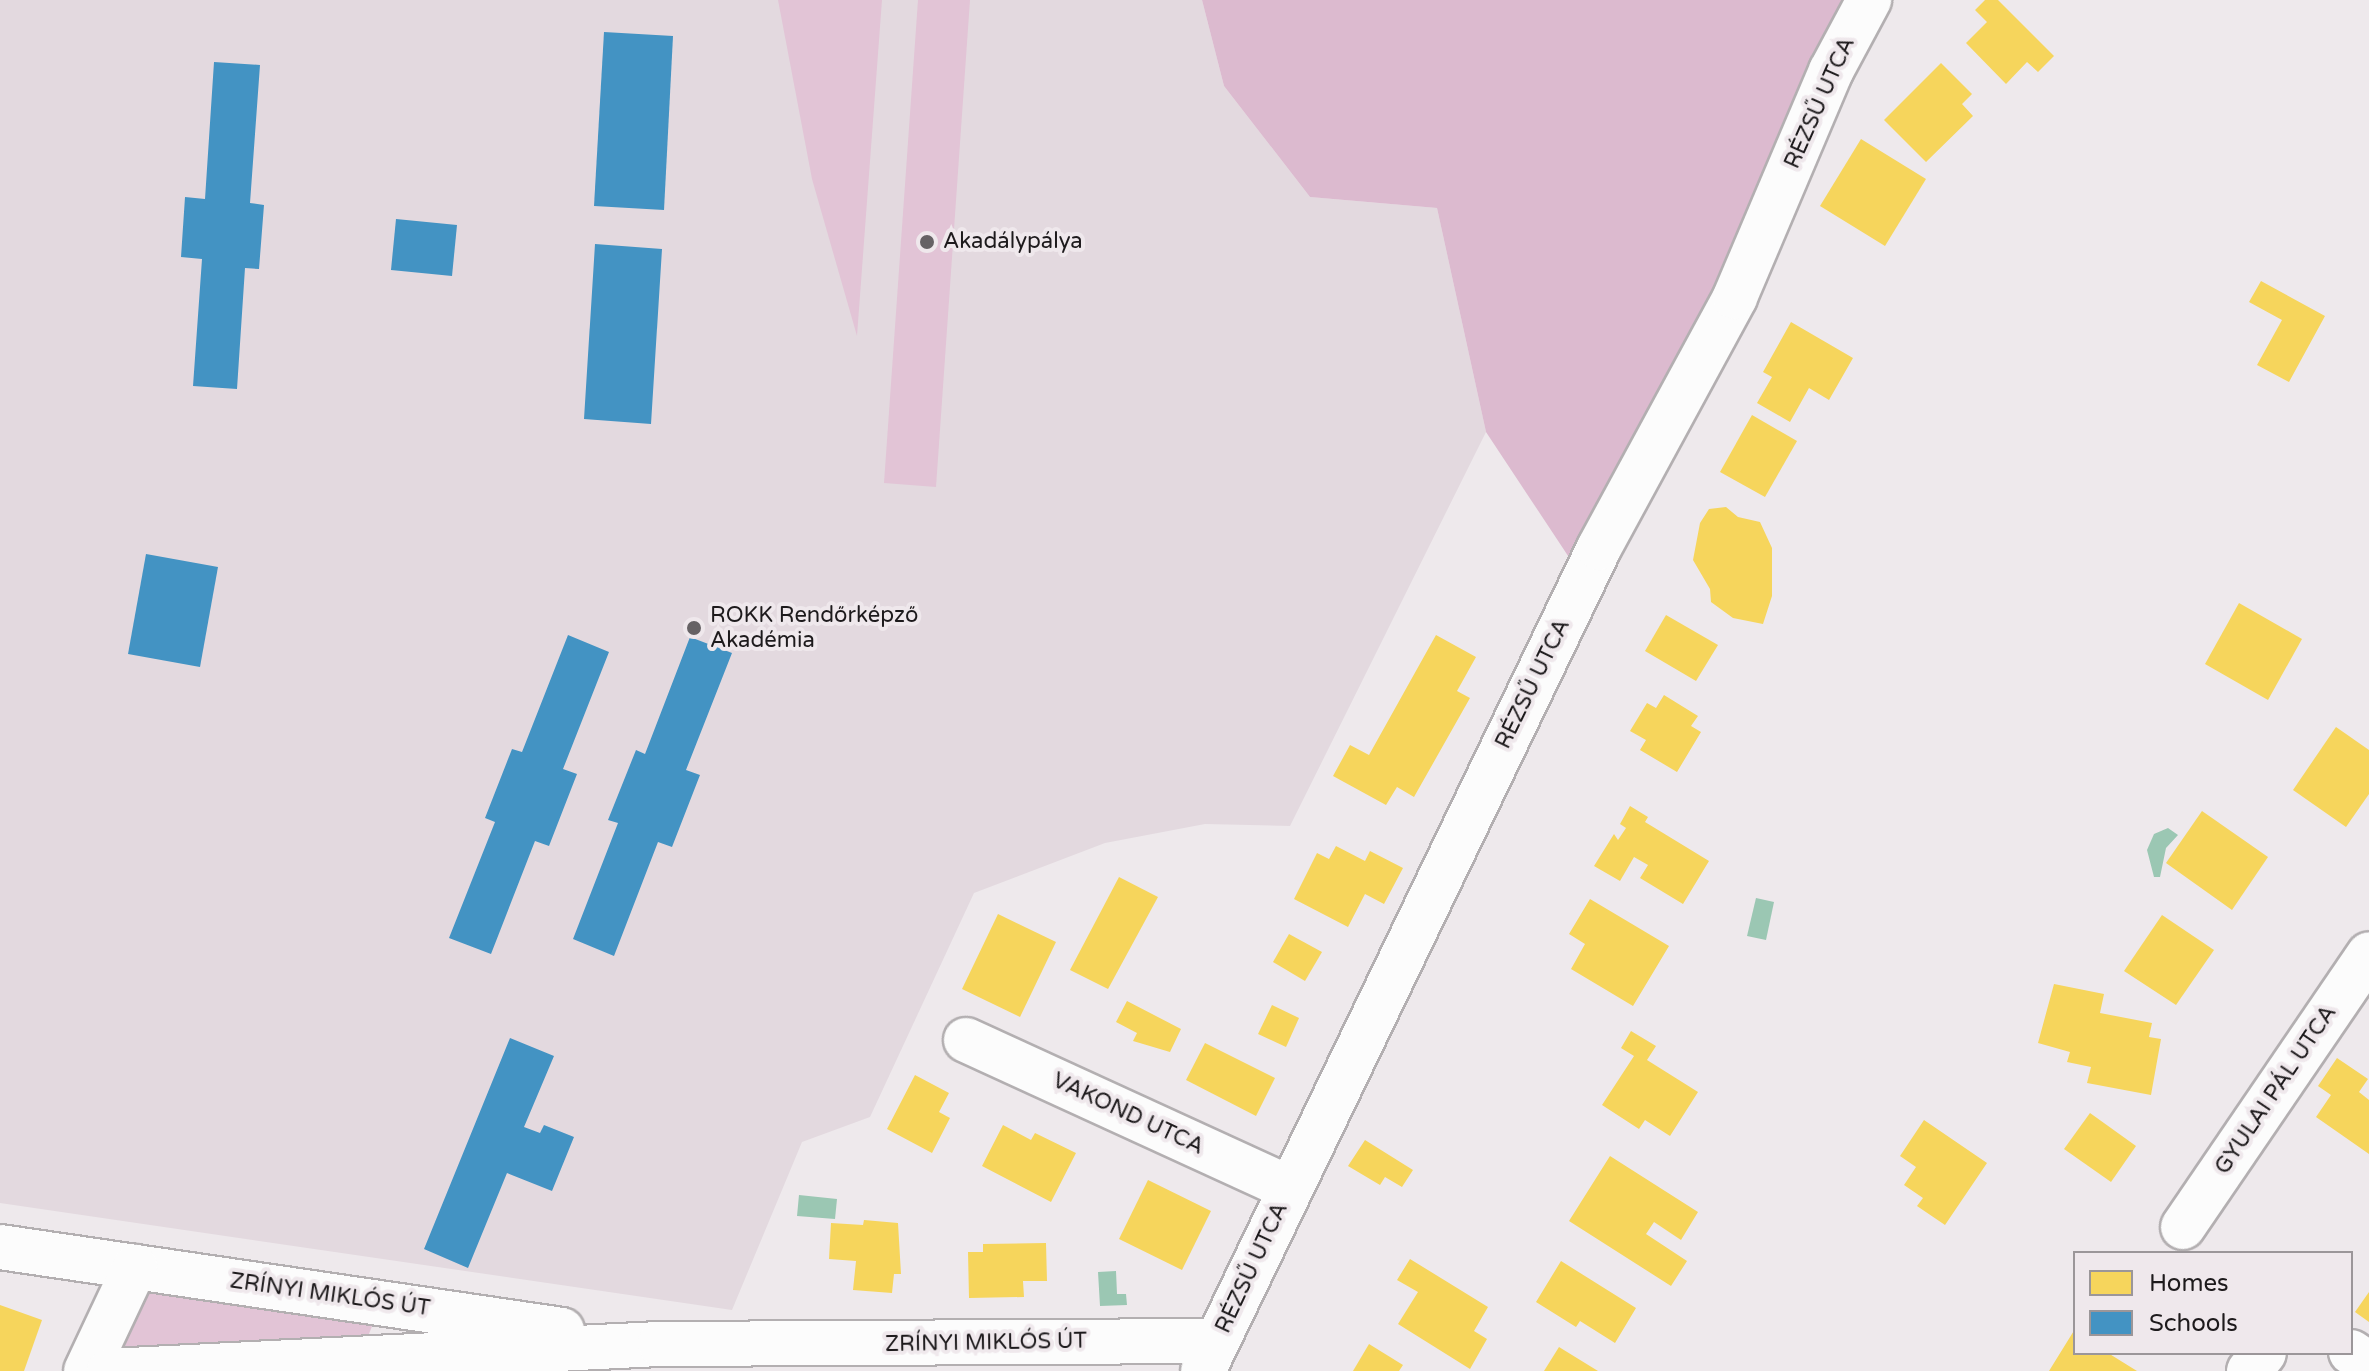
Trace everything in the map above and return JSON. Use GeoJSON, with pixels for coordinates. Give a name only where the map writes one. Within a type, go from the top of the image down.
{"type":"FeatureCollection","features":[{"type":"Feature","properties":{"kind":"street","name":"RÉZSŰ UTCA"},"geometry":{"type":"LineString","coordinates":[[1210,1356],[1599,548],[1735,297],[1831,71],[1869,0]]}},
{"type":"Feature","properties":{"kind":"street","name":"GYULAI PÁL UTCA"},"geometry":{"type":"LineString","coordinates":[[2183,1227],[2369,954]]}},
{"type":"Feature","properties":{"kind":"street","name":"VAKOND UTCA"},"geometry":{"type":"LineString","coordinates":[[966,1040],[1289,1188]]}},
{"type":"Feature","properties":{"kind":"street","name":"ZRÍNYI MIKLÓS ÚT"},"geometry":{"type":"LineString","coordinates":[[0,1247],[135,1267],[653,1358]]}},
{"type":"Feature","properties":{"kind":"street"},"geometry":{"type":"LineString","coordinates":[[86,1371],[135,1267]]}},
{"type":"Feature","properties":{"kind":"street"},"geometry":{"type":"LineString","coordinates":[[2249,1371],[2262,1355]]}},
{"type":"Feature","properties":{"kind":"street","name":"ZRÍNYI MIKLÓS ÚT"},"geometry":{"type":"LineString","coordinates":[[109,1371],[653,1358],[1210,1356]]}},
{"type":"Feature","properties":{"kind":"shaded area","name":"ROKK Rendőrképző Akadémia"},"geometry":{"type":"Polygon","coordinates":[[[0,0],[1202,0],[1224,86],[1310,197],[1437,208],[1486,432],[1290,826],[1205,824],[1105,843],[974,893],[870,1117],[802,1142],[732,1310],[0,1203],[0,0]]]}},
{"type":"Feature","properties":{"kind":"shaded area"},"geometry":{"type":"Polygon","coordinates":[[[778,0],[882,0],[857,336],[812,179],[778,0]]]}},
{"type":"Feature","properties":{"kind":"shaded area","name":"Akadálypálya"},"geometry":{"type":"Polygon","coordinates":[[[918,0],[970,0],[936,487],[884,483],[918,0]]]}},
{"type":"Feature","properties":{"kind":"shaded area"},"geometry":{"type":"Polygon","coordinates":[[[1202,0],[1869,0],[1584,580],[1486,432],[1437,208],[1310,197],[1224,86],[1202,0]]]}},
{"type":"Feature","properties":{"kind":"shaded area"},"geometry":{"type":"Polygon","coordinates":[[[2168,828],[2178,835],[2166,848],[2160,877],[2154,877],[2147,850],[2154,834],[2168,828]]]}},
{"type":"Feature","properties":{"kind":"shaded area"},"geometry":{"type":"Polygon","coordinates":[[[1756,898],[1774,902],[1766,940],[1747,936],[1756,898]]]}},
{"type":"Feature","properties":{"kind":"shaded area"},"geometry":{"type":"Polygon","coordinates":[[[799,1195],[837,1199],[835,1219],[797,1216],[799,1195]]]}},
{"type":"Feature","properties":{"kind":"shaded area"},"geometry":{"type":"Polygon","coordinates":[[[1116,1271],[1117,1294],[1126,1294],[1127,1305],[1100,1306],[1098,1272],[1116,1271]]]}},
{"type":"Feature","properties":{"kind":"shaded area"},"geometry":{"type":"Polygon","coordinates":[[[149,1278],[377,1314],[364,1346],[119,1351],[149,1278]]]}},
{"type":"Feature","properties":{"kind":"building: Homes"},"geometry":{"type":"Polygon","coordinates":[[[1985,0],[1998,0],[2054,56],[2038,72],[2027,62],[2006,84],[1966,43],[1987,22],[1975,10],[1985,0]]]}},
{"type":"Feature","properties":{"kind":"building: Homes"},"geometry":{"type":"Polygon","coordinates":[[[1941,63],[1972,94],[1962,104],[1973,116],[1926,162],[1884,120],[1941,63]]]}},
{"type":"Feature","properties":{"kind":"building: Homes"},"geometry":{"type":"Polygon","coordinates":[[[1861,139],[1926,179],[1885,246],[1820,206],[1861,139]]]}},
{"type":"Feature","properties":{"kind":"building: Homes"},"geometry":{"type":"Polygon","coordinates":[[[2261,281],[2325,316],[2289,382],[2257,365],[2282,320],[2249,302],[2261,281]]]}},
{"type":"Feature","properties":{"kind":"building: Homes"},"geometry":{"type":"Polygon","coordinates":[[[1791,322],[1853,358],[1829,400],[1809,388],[1790,422],[1757,403],[1772,377],[1763,372],[1791,322]]]}},
{"type":"Feature","properties":{"kind":"building: Homes"},"geometry":{"type":"Polygon","coordinates":[[[1752,415],[1797,441],[1765,497],[1720,472],[1752,415]]]}},
{"type":"Feature","properties":{"kind":"building: Homes"},"geometry":{"type":"Polygon","coordinates":[[[1726,507],[1738,517],[1760,522],[1772,548],[1772,596],[1763,624],[1733,618],[1711,602],[1710,589],[1693,560],[1700,523],[1709,509],[1726,507]]]}},
{"type":"Feature","properties":{"kind":"building: Homes"},"geometry":{"type":"Polygon","coordinates":[[[2239,603],[2302,639],[2268,700],[2205,664],[2239,603]]]}},
{"type":"Feature","properties":{"kind":"building: Homes"},"geometry":{"type":"Polygon","coordinates":[[[1666,615],[1718,645],[1696,681],[1645,651],[1666,615]]]}},
{"type":"Feature","properties":{"kind":"building: Homes"},"geometry":{"type":"Polygon","coordinates":[[[1436,635],[1476,657],[1457,691],[1470,698],[1414,797],[1397,787],[1386,805],[1333,776],[1350,745],[1369,755],[1436,635]]]}},
{"type":"Feature","properties":{"kind":"building: Homes"},"geometry":{"type":"Polygon","coordinates":[[[1664,695],[1698,716],[1691,726],[1701,732],[1677,772],[1640,750],[1646,740],[1630,731],[1647,703],[1656,708],[1664,695]]]}},
{"type":"Feature","properties":{"kind":"building: Homes"},"geometry":{"type":"Polygon","coordinates":[[[2336,727],[2369,750],[2369,794],[2346,827],[2293,790],[2336,727]]]}},
{"type":"Feature","properties":{"kind":"building: Homes"},"geometry":{"type":"Polygon","coordinates":[[[1630,806],[1648,817],[1645,822],[1709,861],[1683,904],[1640,878],[1648,865],[1634,857],[1620,881],[1594,866],[1614,834],[1618,840],[1626,828],[1620,824],[1630,806]]]}},
{"type":"Feature","properties":{"kind":"building: Homes"},"geometry":{"type":"Polygon","coordinates":[[[2202,811],[2268,857],[2232,910],[2166,863],[2202,811]]]}},
{"type":"Feature","properties":{"kind":"building: Homes"},"geometry":{"type":"Polygon","coordinates":[[[1336,846],[1365,861],[1370,851],[1403,868],[1384,904],[1365,894],[1348,927],[1294,899],[1317,853],[1329,859],[1336,846]]]}},
{"type":"Feature","properties":{"kind":"building: Homes"},"geometry":{"type":"Polygon","coordinates":[[[1119,877],[1158,897],[1108,989],[1070,970],[1119,877]]]}},
{"type":"Feature","properties":{"kind":"building: Homes"},"geometry":{"type":"Polygon","coordinates":[[[1590,899],[1669,946],[1633,1006],[1571,969],[1585,944],[1569,934],[1590,899]]]}},
{"type":"Feature","properties":{"kind":"building: Homes"},"geometry":{"type":"Polygon","coordinates":[[[998,914],[1056,942],[1020,1017],[962,989],[998,914]]]}},
{"type":"Feature","properties":{"kind":"building: Homes"},"geometry":{"type":"Polygon","coordinates":[[[2162,915],[2214,950],[2176,1005],[2124,971],[2162,915]]]}},
{"type":"Feature","properties":{"kind":"building: Homes"},"geometry":{"type":"Polygon","coordinates":[[[1289,934],[1322,952],[1305,981],[1273,962],[1289,934]]]}},
{"type":"Feature","properties":{"kind":"building: Homes"},"geometry":{"type":"Polygon","coordinates":[[[2054,984],[2104,994],[2100,1013],[2152,1023],[2149,1037],[2161,1039],[2151,1095],[2087,1083],[2091,1067],[2067,1062],[2070,1052],[2038,1043],[2054,984]]]}},
{"type":"Feature","properties":{"kind":"building: Homes"},"geometry":{"type":"Polygon","coordinates":[[[1127,1001],[1181,1029],[1170,1052],[1133,1041],[1137,1033],[1116,1022],[1127,1001]]]}},
{"type":"Feature","properties":{"kind":"building: Homes"},"geometry":{"type":"Polygon","coordinates":[[[1272,1005],[1299,1018],[1286,1047],[1258,1034],[1272,1005]]]}},
{"type":"Feature","properties":{"kind":"building: Homes"},"geometry":{"type":"Polygon","coordinates":[[[1631,1031],[1656,1046],[1647,1060],[1698,1092],[1670,1136],[1645,1120],[1639,1129],[1602,1105],[1634,1056],[1621,1048],[1631,1031]]]}},
{"type":"Feature","properties":{"kind":"building: Homes"},"geometry":{"type":"Polygon","coordinates":[[[1205,1043],[1275,1078],[1256,1116],[1186,1080],[1205,1043]]]}},
{"type":"Feature","properties":{"kind":"building: Homes"},"geometry":{"type":"Polygon","coordinates":[[[2337,1058],[2368,1079],[2359,1092],[2369,1100],[2369,1154],[2316,1117],[2331,1095],[2318,1086],[2337,1058]]]}},
{"type":"Feature","properties":{"kind":"building: Homes"},"geometry":{"type":"Polygon","coordinates":[[[915,1075],[949,1093],[939,1112],[950,1118],[932,1153],[887,1129],[915,1075]]]}},
{"type":"Feature","properties":{"kind":"building: Homes"},"geometry":{"type":"Polygon","coordinates":[[[2090,1113],[2136,1146],[2111,1182],[2064,1149],[2090,1113]]]}},
{"type":"Feature","properties":{"kind":"building: Homes"},"geometry":{"type":"Polygon","coordinates":[[[1924,1120],[1987,1163],[1945,1225],[1917,1206],[1923,1198],[1904,1185],[1916,1167],[1900,1156],[1924,1120]]]}},
{"type":"Feature","properties":{"kind":"building: Homes"},"geometry":{"type":"Polygon","coordinates":[[[1003,1125],[1031,1140],[1035,1133],[1076,1153],[1051,1202],[982,1166],[1003,1125]]]}},
{"type":"Feature","properties":{"kind":"building: Homes"},"geometry":{"type":"Polygon","coordinates":[[[1365,1140],[1413,1170],[1402,1187],[1385,1177],[1380,1185],[1348,1166],[1365,1140]]]}},
{"type":"Feature","properties":{"kind":"building: Homes"},"geometry":{"type":"Polygon","coordinates":[[[1610,1156],[1698,1212],[1681,1240],[1654,1222],[1646,1234],[1687,1261],[1671,1286],[1569,1221],[1610,1156]]]}},
{"type":"Feature","properties":{"kind":"building: Homes"},"geometry":{"type":"Polygon","coordinates":[[[1148,1180],[1211,1211],[1182,1270],[1119,1239],[1148,1180]]]}},
{"type":"Feature","properties":{"kind":"building: Homes"},"geometry":{"type":"Polygon","coordinates":[[[864,1220],[898,1223],[901,1274],[894,1274],[892,1293],[853,1290],[856,1261],[829,1259],[831,1223],[863,1225],[864,1220]]]}},
{"type":"Feature","properties":{"kind":"building: Homes"},"geometry":{"type":"Polygon","coordinates":[[[1046,1243],[1047,1281],[1023,1281],[1024,1297],[969,1298],[968,1252],[983,1252],[983,1244],[1046,1243]]]}},
{"type":"Feature","properties":{"kind":"building: Homes"},"geometry":{"type":"Polygon","coordinates":[[[1410,1259],[1488,1307],[1474,1331],[1487,1339],[1470,1369],[1398,1324],[1418,1292],[1397,1280],[1410,1259]]]}},
{"type":"Feature","properties":{"kind":"building: Homes"},"geometry":{"type":"Polygon","coordinates":[[[1561,1261],[1636,1308],[1615,1343],[1580,1321],[1576,1327],[1536,1302],[1561,1261]]]}},
{"type":"Feature","properties":{"kind":"building: Homes"},"geometry":{"type":"Polygon","coordinates":[[[2369,1292],[2369,1322],[2355,1312],[2369,1292]]]}},
{"type":"Feature","properties":{"kind":"building: Homes"},"geometry":{"type":"Polygon","coordinates":[[[0,1305],[42,1320],[24,1371],[0,1371],[0,1305]]]}},
{"type":"Feature","properties":{"kind":"building: Homes"},"geometry":{"type":"Polygon","coordinates":[[[2073,1332],[2073,1355],[2111,1355],[2137,1371],[2049,1371],[2073,1332]]]}},
{"type":"Feature","properties":{"kind":"building: Homes"},"geometry":{"type":"Polygon","coordinates":[[[1369,1344],[1403,1365],[1399,1371],[1353,1371],[1369,1344]]]}},
{"type":"Feature","properties":{"kind":"building: Homes"},"geometry":{"type":"Polygon","coordinates":[[[1559,1347],[1598,1371],[1544,1371],[1559,1347]]]}},
{"type":"Feature","properties":{"kind":"building: Schools"},"geometry":{"type":"Polygon","coordinates":[[[604,32],[673,36],[664,210],[594,206],[604,32]]]}},
{"type":"Feature","properties":{"kind":"building: Schools"},"geometry":{"type":"Polygon","coordinates":[[[214,62],[260,65],[250,203],[264,205],[259,269],[245,268],[237,389],[193,386],[202,259],[181,257],[185,197],[205,199],[214,62]]]}},
{"type":"Feature","properties":{"kind":"building: Schools"},"geometry":{"type":"Polygon","coordinates":[[[396,219],[457,225],[452,276],[391,270],[396,219]]]}},
{"type":"Feature","properties":{"kind":"building: Schools"},"geometry":{"type":"Polygon","coordinates":[[[595,244],[662,249],[651,424],[584,419],[595,244]]]}},
{"type":"Feature","properties":{"kind":"building: Schools"},"geometry":{"type":"Polygon","coordinates":[[[146,554],[218,567],[200,667],[128,654],[146,554]]]}},
{"type":"Feature","properties":{"kind":"building: Schools"},"geometry":{"type":"Polygon","coordinates":[[[568,635],[609,652],[563,769],[577,774],[549,846],[535,841],[491,954],[449,938],[495,822],[485,818],[512,749],[522,752],[568,635]]]}},
{"type":"Feature","properties":{"kind":"building: Schools"},"geometry":{"type":"Polygon","coordinates":[[[690,637],[732,653],[686,770],[700,775],[672,847],[658,842],[614,956],[573,939],[618,823],[608,820],[636,750],[645,754],[690,637]]]}},
{"type":"Feature","properties":{"kind":"building: Schools"},"geometry":{"type":"Polygon","coordinates":[[[510,1038],[554,1056],[524,1127],[540,1133],[544,1125],[574,1137],[552,1191],[507,1173],[468,1268],[424,1249],[510,1038]]]}},
{"type":"Feature","properties":{"kind":"place","name":"Akadálypálya"},"geometry":{"type":"Point","coordinates":[927,242]}},
{"type":"Feature","properties":{"kind":"place","name":"ROKK Rendőrképző Akadémia"},"geometry":{"type":"Point","coordinates":[694,628]}}]}
